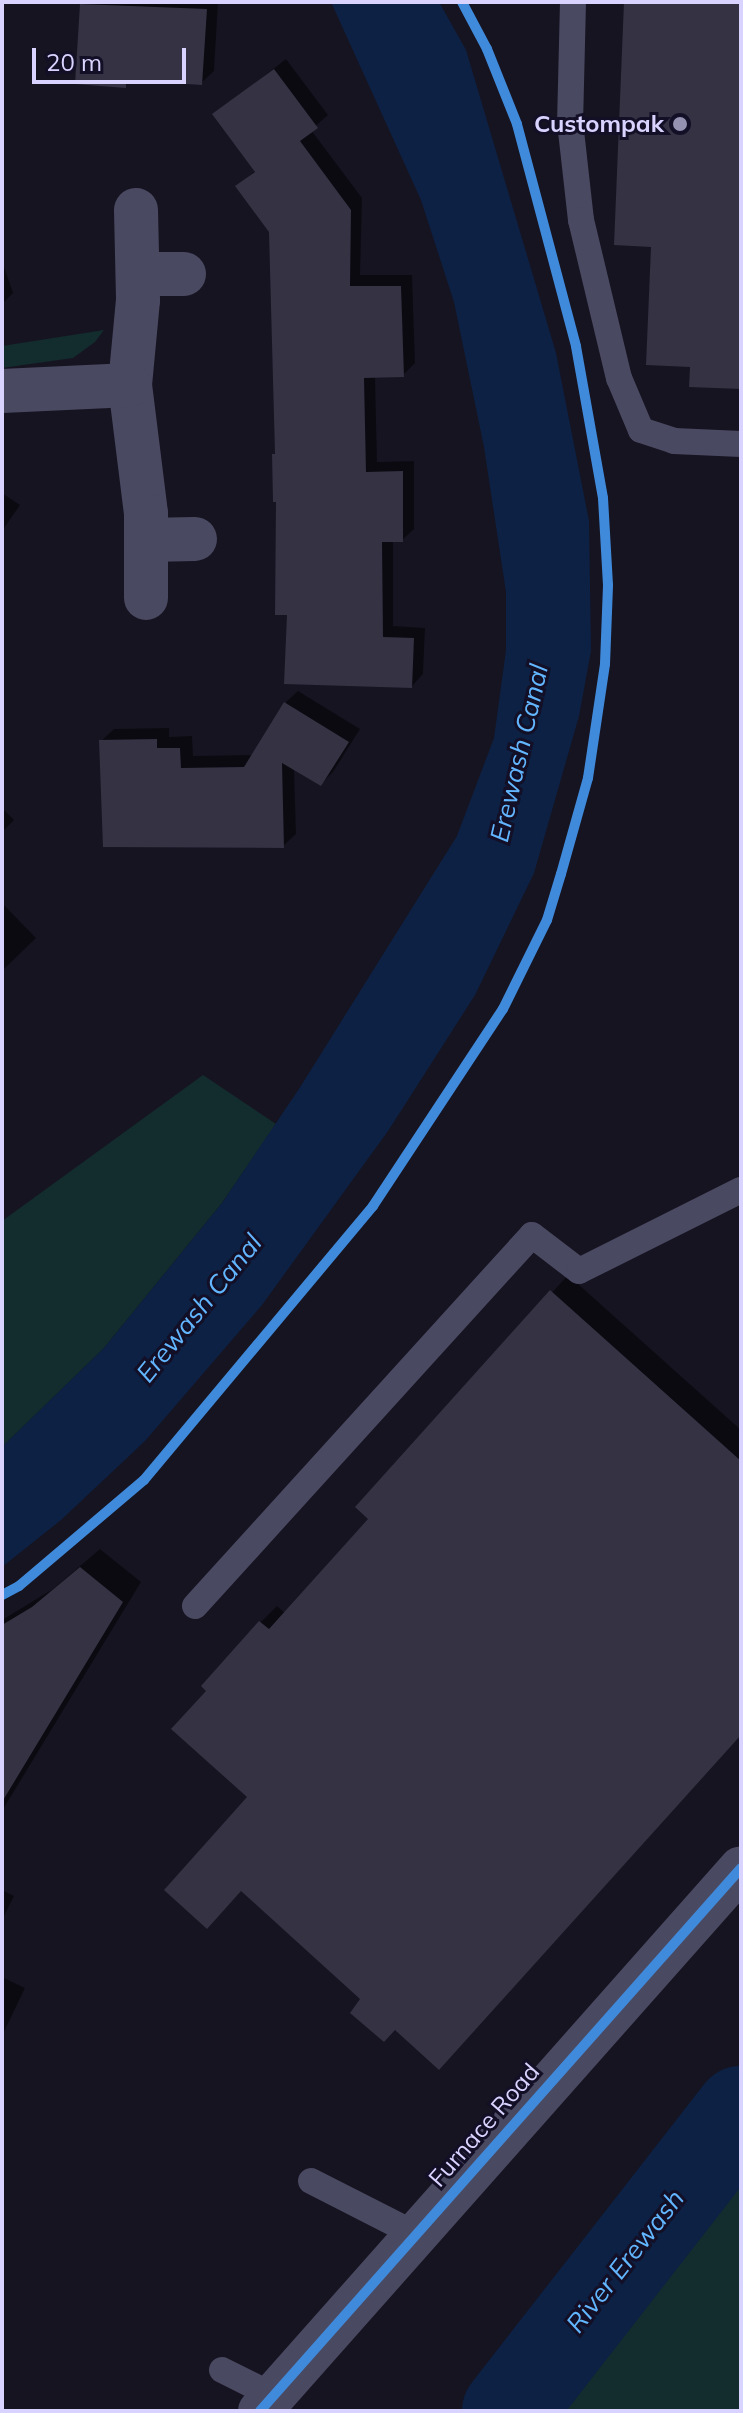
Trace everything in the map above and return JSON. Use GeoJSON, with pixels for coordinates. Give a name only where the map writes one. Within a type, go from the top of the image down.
{"type":"FeatureCollection","features":[{"type":"Feature","properties":{"kind":"street"},"geometry":{"type":"LineString","coordinates":[[136,210],[138,274],[130,385],[146,540],[146,598]]}},
{"type":"Feature","properties":{"kind":"street"},"geometry":{"type":"LineString","coordinates":[[138,274],[184,274]]}},
{"type":"Feature","properties":{"kind":"street"},"geometry":{"type":"LineString","coordinates":[[2,391],[130,385]]}},
{"type":"Feature","properties":{"kind":"street"},"geometry":{"type":"LineString","coordinates":[[146,540],[195,539]]}},
{"type":"Feature","properties":{"kind":"street","name":"Furnace Road"},"geometry":{"type":"LineString","coordinates":[[267,2404],[741,1868]]}},
{"type":"Feature","properties":{"kind":"lane"},"geometry":{"type":"LineString","coordinates":[[573,2],[570,122],[581,220],[619,378],[641,430],[674,441],[741,444]]}},
{"type":"Feature","properties":{"kind":"lane"},"geometry":{"type":"LineString","coordinates":[[195,1606],[532,1235],[579,1271],[741,1190]]}},
{"type":"Feature","properties":{"kind":"lane"},"geometry":{"type":"LineString","coordinates":[[311,2181],[415,2234]]}},
{"type":"Feature","properties":{"kind":"lane"},"geometry":{"type":"LineString","coordinates":[[222,2370],[267,2404]]}},
{"type":"Feature","properties":{"kind":"path"},"geometry":{"type":"LineString","coordinates":[[462,2],[487,49],[517,124],[536,198]]}},
{"type":"Feature","properties":{"kind":"path"},"geometry":{"type":"LineString","coordinates":[[2,1595],[29,1577],[144,1480],[373,1206],[503,1009],[547,920],[588,778],[605,664],[608,585],[603,498],[590,420]]}},
{"type":"Feature","properties":{"kind":"green space"},"geometry":{"type":"Polygon","coordinates":[[[104,330],[95,342],[73,358],[2,368],[2,346],[104,330]]]}},
{"type":"Feature","properties":{"kind":"green space"},"geometry":{"type":"Polygon","coordinates":[[[203,1075],[276,1124],[222,1203],[104,1348],[2,1447],[2,1221],[203,1075]]]}},
{"type":"Feature","properties":{"kind":"green space"},"geometry":{"type":"Polygon","coordinates":[[[741,2176],[741,2411],[552,2411],[632,2297],[741,2176]]]}},
{"type":"Feature","properties":{"kind":"water","name":"Erewash Canal"},"geometry":{"type":"Polygon","coordinates":[[[331,2],[439,2],[466,50],[556,353],[589,521],[591,651],[579,716],[534,873],[475,995],[388,1131],[262,1305],[145,1441],[61,1520],[2,1567],[2,1447],[104,1348],[222,1203],[299,1089],[457,836],[494,738],[506,650],[506,592],[484,447],[454,302],[421,200],[331,2]]]}},
{"type":"Feature","properties":{"kind":"building","name":"Custompak"},"geometry":{"type":"Polygon","coordinates":[[[624,2],[741,2],[741,389],[689,387],[690,367],[646,365],[651,247],[614,245],[624,2]]]}},
{"type":"Feature","properties":{"kind":"building"},"geometry":{"type":"Polygon","coordinates":[[[80,4],[207,9],[202,85],[126,80],[126,88],[75,84],[80,4]]]}},
{"type":"Feature","properties":{"kind":"building"},"geometry":{"type":"Polygon","coordinates":[[[274,69],[318,128],[300,141],[351,210],[350,286],[401,286],[404,377],[364,378],[366,472],[403,471],[403,542],[382,542],[383,637],[414,638],[412,688],[284,684],[287,615],[275,615],[276,502],[273,502],[272,454],[275,454],[269,232],[235,186],[255,172],[212,114],[274,69]]]}},
{"type":"Feature","properties":{"kind":"building"},"geometry":{"type":"Polygon","coordinates":[[[284,702],[349,742],[321,786],[282,763],[284,848],[103,847],[99,740],[157,739],[157,748],[180,748],[181,768],[244,767],[284,702]]]}},
{"type":"Feature","properties":{"kind":"building"},"geometry":{"type":"Polygon","coordinates":[[[550,1290],[741,1461],[741,1735],[439,2070],[395,2030],[384,2042],[350,2013],[360,1999],[241,1891],[207,1929],[164,1890],[247,1797],[171,1729],[206,1691],[201,1686],[259,1621],[269,1629],[368,1519],[355,1507],[550,1290]]]}},
{"type":"Feature","properties":{"kind":"building"},"geometry":{"type":"Polygon","coordinates":[[[80,1567],[123,1602],[2,1802],[2,1625],[32,1607],[80,1567]]]}},
{"type":"Feature","properties":{"kind":"waterway","name":"River Erewash"},"geometry":{"type":"LineString","coordinates":[[508,2411],[741,2112]]}},
{"type":"Feature","properties":{"kind":"cycle path"},"geometry":{"type":"LineString","coordinates":[[2,1595],[19,1586],[144,1480],[373,1206],[503,1009],[547,920],[561,874],[588,778],[605,664],[608,585],[603,498],[576,346],[517,124],[487,49],[462,2]]}},
{"type":"Feature","properties":{"kind":"cycle path"},"geometry":{"type":"LineString","coordinates":[[260,2411],[741,1868]]}},
{"type":"Feature","properties":{"kind":"place","name":"Custompak"},"geometry":{"type":"Point","coordinates":[680,124]}}]}
